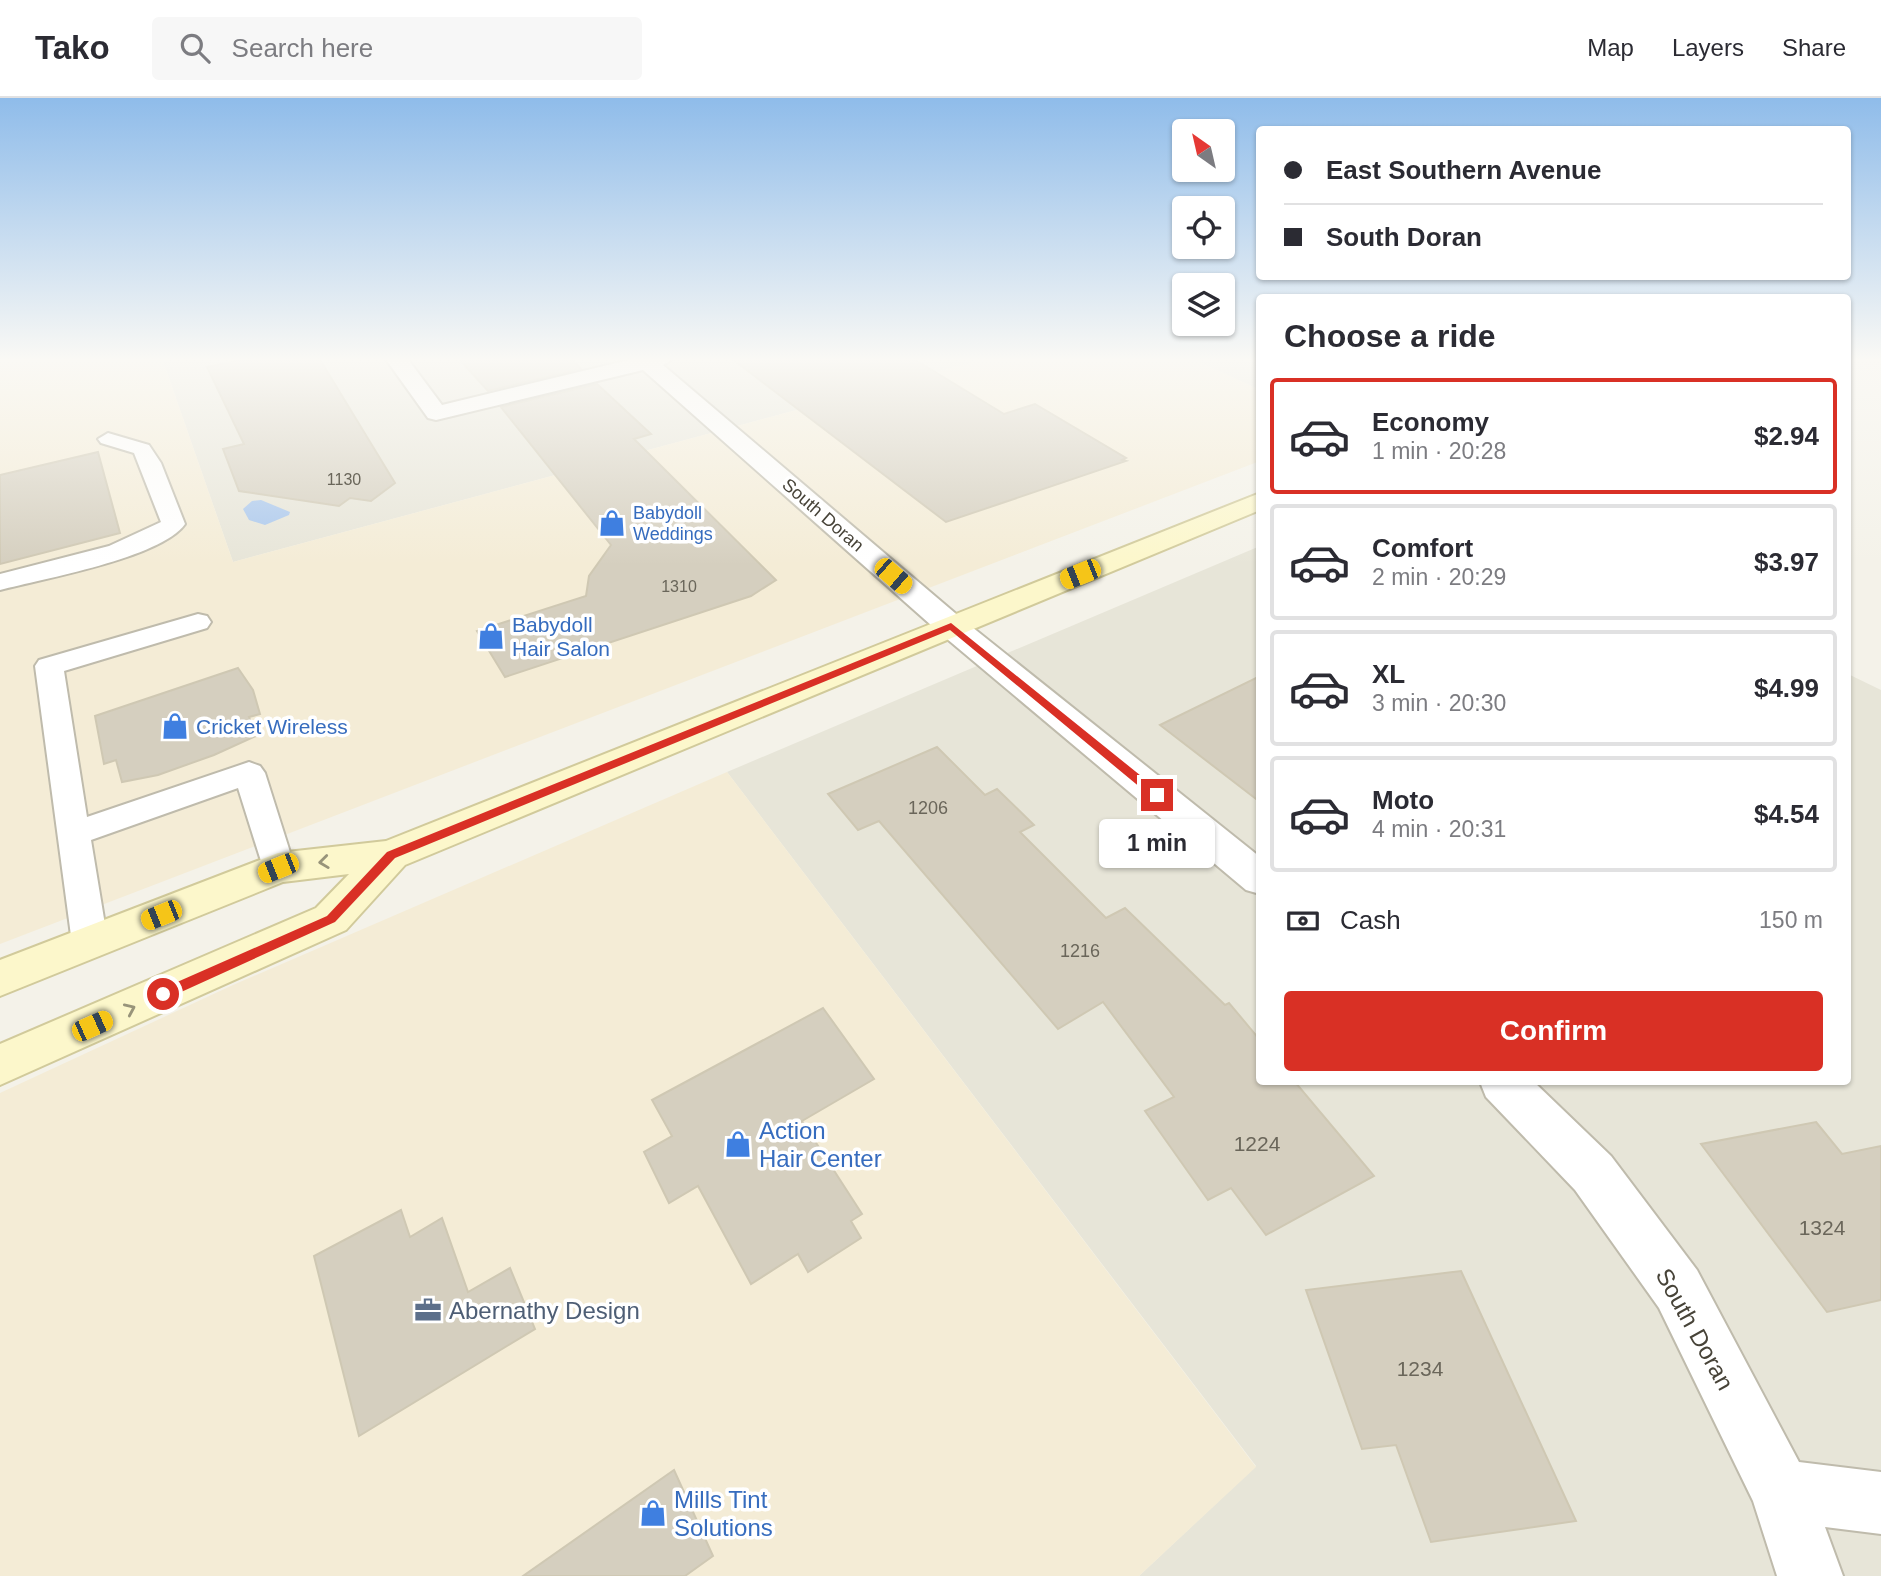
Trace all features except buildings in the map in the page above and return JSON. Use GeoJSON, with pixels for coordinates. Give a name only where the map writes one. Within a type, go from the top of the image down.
{"type":"FeatureCollection","features":[{"type":"Feature","properties":{"kind":"main road"},"geometry":{"type":"LineString","coordinates":[[0,978],[278,868],[391,855],[1256,503]]}},
{"type":"Feature","properties":{"kind":"main road"},"geometry":{"type":"LineString","coordinates":[[0,1065],[331,919],[391,855]]}},
{"type":"Feature","properties":{"kind":"main road"},"geometry":{"type":"LineString","coordinates":[[0,1003],[90,943]]}},
{"type":"Feature","properties":{"kind":"street","name":"South Doran"},"geometry":{"type":"LineString","coordinates":[[730,427],[951,626],[1256,877]]}},
{"type":"Feature","properties":{"kind":"street","name":"South Doran"},"geometry":{"type":"LineString","coordinates":[[1506,1085],[1593,1173],[1678,1289],[1781,1491],[1810,1576]]}},
{"type":"Feature","properties":{"kind":"street"},"geometry":{"type":"LineString","coordinates":[[1781,1491],[1881,1503]]}},
{"type":"Feature","properties":{"kind":"lane"},"geometry":{"type":"LineString","coordinates":[[0,582],[132,546],[162,535],[173,524],[142,449],[108,439]]}},
{"type":"Feature","properties":{"kind":"lane"},"geometry":{"type":"LineString","coordinates":[[90,943],[50,666],[198,622]]}},
{"type":"Feature","properties":{"kind":"lane"},"geometry":{"type":"LineString","coordinates":[[74,834],[249,773],[278,868]]}},
{"type":"Feature","properties":{"kind":"shaded area"},"geometry":{"type":"Polygon","coordinates":[[[0,427],[186,427],[233,562],[733,427],[1256,427],[1256,463],[0,944],[0,427]]]}},
{"type":"Feature","properties":{"kind":"shaded area"},"geometry":{"type":"Polygon","coordinates":[[[186,427],[733,427],[233,562],[186,427]]]}},
{"type":"Feature","properties":{"kind":"shaded area"},"geometry":{"type":"Polygon","coordinates":[[[1256,548],[1256,1085],[1851,1085],[1851,675],[1881,690],[1881,1576],[1139,1576],[1256,1466],[727,772],[1256,548]]]}},
{"type":"Feature","properties":{"kind":"shaded area"},"geometry":{"type":"Polygon","coordinates":[[[727,772],[1256,1467],[1139,1576],[0,1576],[0,1093],[233,985],[727,772]]]}},
{"type":"Feature","properties":{"kind":"water"},"geometry":{"type":"Polygon","coordinates":[[[261,500],[290,512],[289,515],[265,525],[249,520],[243,509],[252,501],[261,500]]]}},
{"type":"Feature","properties":{"kind":"place","name":"Babydoll Weddings"},"geometry":{"type":"Point","coordinates":[612,523]}},
{"type":"Feature","properties":{"kind":"place","name":"Babydoll Hair Salon"},"geometry":{"type":"Point","coordinates":[491,636]}},
{"type":"Feature","properties":{"kind":"place","name":"Cricket Wireless"},"geometry":{"type":"Point","coordinates":[175,726]}},
{"type":"Feature","properties":{"kind":"place","name":"Action Hair Center"},"geometry":{"type":"Point","coordinates":[738,1144]}},
{"type":"Feature","properties":{"kind":"place","name":"Abernathy Design"},"geometry":{"type":"Point","coordinates":[428,1310]}},
{"type":"Feature","properties":{"kind":"place","name":"Mills Tint Solutions"},"geometry":{"type":"Point","coordinates":[653,1513]}},
{"type":"Feature","properties":{"kind":"route"},"geometry":{"type":"LineString","coordinates":[[163,994],[331,919],[391,855],[951,626],[1157,795]]}}]}
